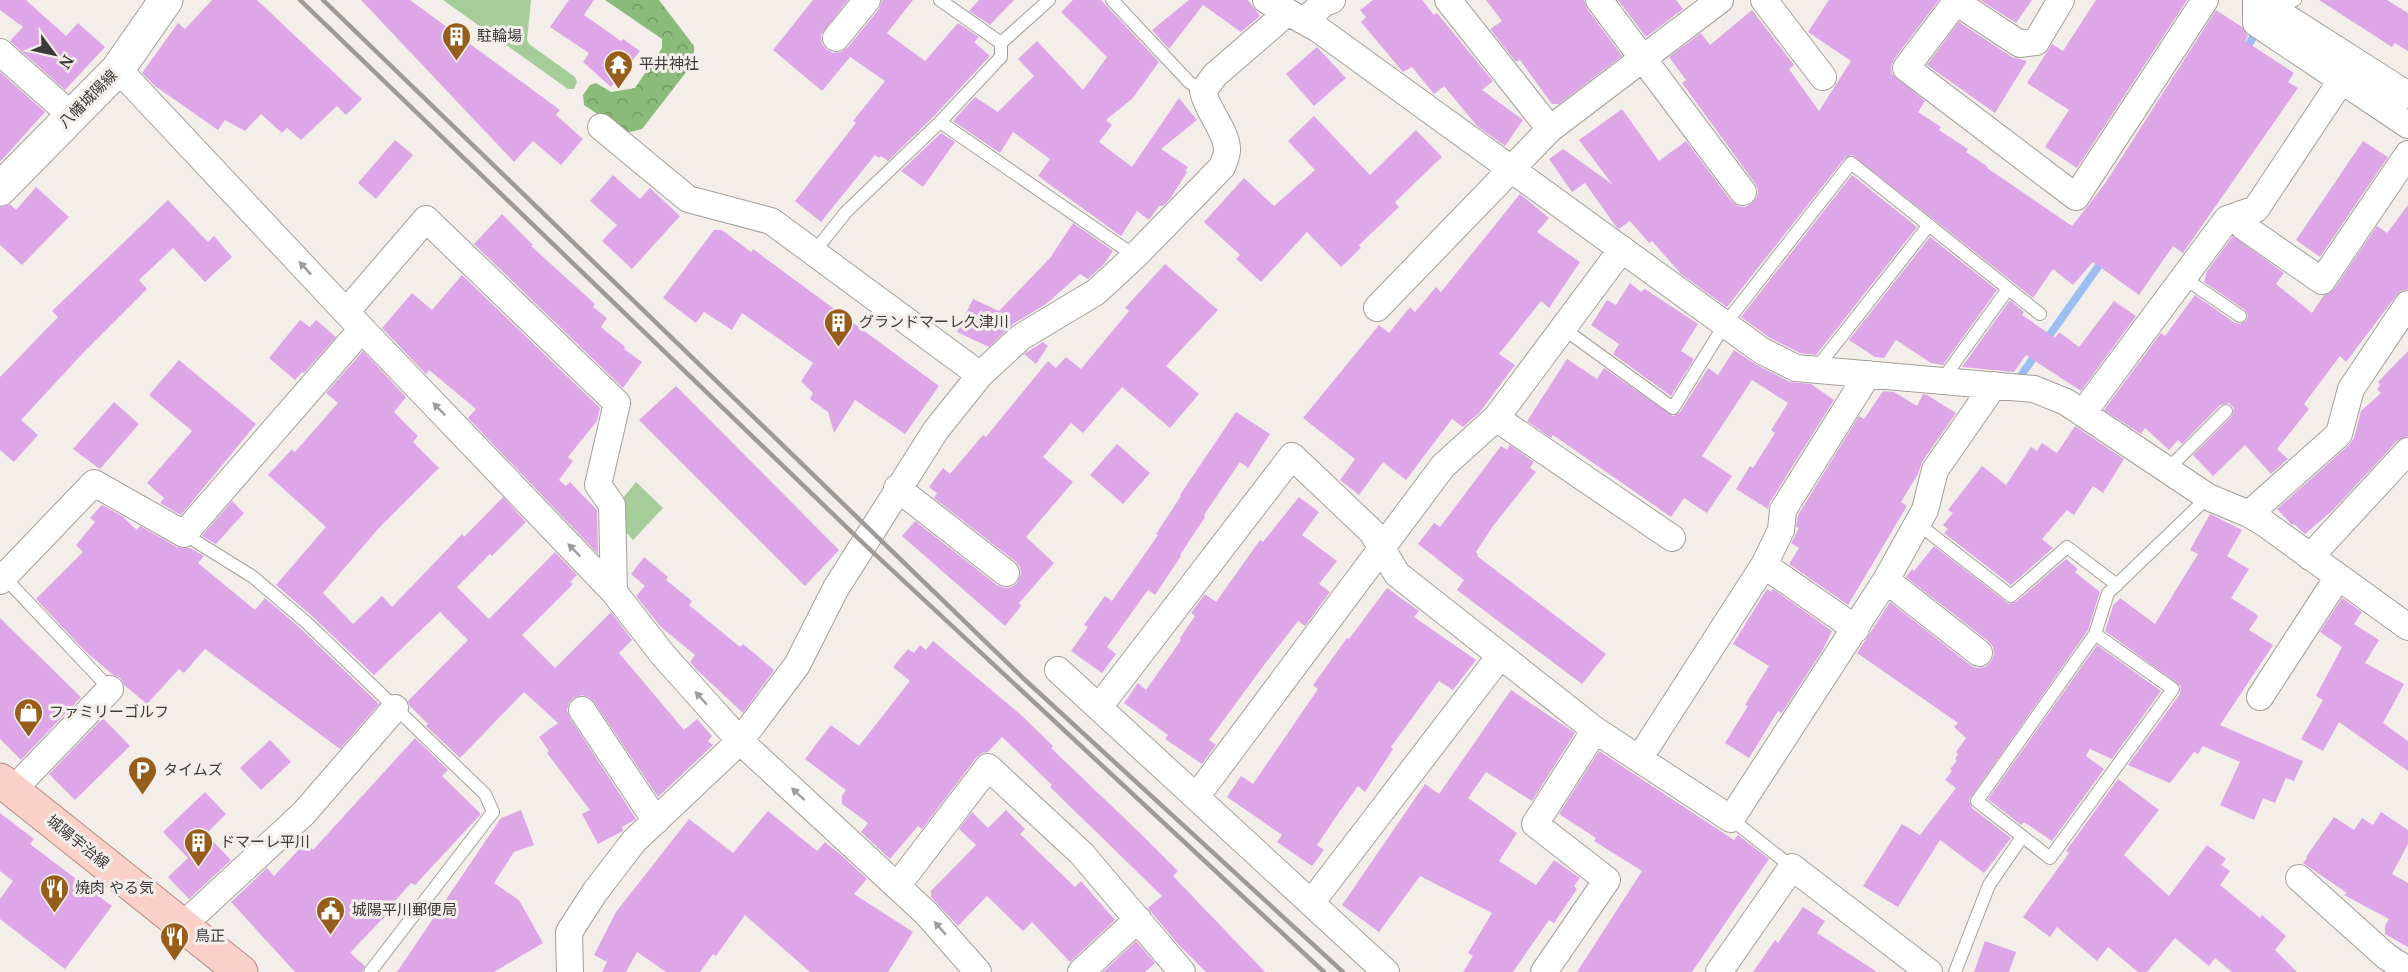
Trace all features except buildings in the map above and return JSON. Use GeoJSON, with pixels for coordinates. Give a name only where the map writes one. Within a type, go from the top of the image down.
{"type":"FeatureCollection","features":[{"type":"Feature","properties":{"kind":"main road","name":"八幡城陽線"},"geometry":{"type":"LineString","coordinates":[[0,189],[118,69],[165,0]]}},
{"type":"Feature","properties":{"kind":"main road","name":"城陽宇治線"},"geometry":{"type":"LineString","coordinates":[[7,785],[241,972]]}},
{"type":"Feature","properties":{"kind":"street"},"geometry":{"type":"LineString","coordinates":[[836,38],[867,0]]}},
{"type":"Feature","properties":{"kind":"street"},"geometry":{"type":"LineString","coordinates":[[1266,0],[1318,29],[1762,351],[1796,368],[2034,389],[2066,402],[2208,497],[2249,514],[2408,627]]}},
{"type":"Feature","properties":{"kind":"street"},"geometry":{"type":"LineString","coordinates":[[570,972],[569,932],[595,892],[634,841],[740,741],[797,664],[836,588],[936,429],[980,375],[1021,337],[1096,292],[1135,256],[1222,167],[1227,150],[1206,104],[1203,91],[1215,75],[1296,17],[1332,0]]}},
{"type":"Feature","properties":{"kind":"street"},"geometry":{"type":"LineString","coordinates":[[1448,0],[1550,129]]}},
{"type":"Feature","properties":{"kind":"street"},"geometry":{"type":"LineString","coordinates":[[1599,0],[1743,192]]}},
{"type":"Feature","properties":{"kind":"street"},"geometry":{"type":"LineString","coordinates":[[1377,308],[1550,129],[1720,0]]}},
{"type":"Feature","properties":{"kind":"street"},"geometry":{"type":"LineString","coordinates":[[1764,0],[1823,77]]}},
{"type":"Feature","properties":{"kind":"street"},"geometry":{"type":"LineString","coordinates":[[2061,0],[2036,42],[2020,44],[1956,2],[1906,68],[2076,197],[2205,0]]}},
{"type":"Feature","properties":{"kind":"street"},"geometry":{"type":"LineString","coordinates":[[2408,95],[2342,42],[2271,2],[2256,23],[2408,125]]}},
{"type":"Feature","properties":{"kind":"street"},"geometry":{"type":"LineString","coordinates":[[0,52],[70,116]]}},
{"type":"Feature","properties":{"kind":"street"},"geometry":{"type":"LineString","coordinates":[[118,69],[614,592],[663,655],[740,741],[926,913],[978,972]]}},
{"type":"Feature","properties":{"kind":"street"},"geometry":{"type":"LineString","coordinates":[[2083,413],[2227,219],[2256,209],[2341,81]]}},
{"type":"Feature","properties":{"kind":"street"},"geometry":{"type":"LineString","coordinates":[[602,127],[688,200],[771,221],[980,375]]}},
{"type":"Feature","properties":{"kind":"street"},"geometry":{"type":"LineString","coordinates":[[2241,214],[2244,227],[2322,281],[2408,154]]}},
{"type":"Feature","properties":{"kind":"street"},"geometry":{"type":"LineString","coordinates":[[1,577],[94,483],[184,534],[354,320],[426,219],[617,403],[598,485],[612,505],[614,592]]}},
{"type":"Feature","properties":{"kind":"street"},"geometry":{"type":"LineString","coordinates":[[1197,797],[1443,466],[1496,418],[1622,249]]}},
{"type":"Feature","properties":{"kind":"street"},"geometry":{"type":"LineString","coordinates":[[2249,514],[2338,434],[2351,389],[2408,304]]}},
{"type":"Feature","properties":{"kind":"street"},"geometry":{"type":"LineString","coordinates":[[1639,759],[1764,565],[1781,530],[1783,510],[1868,374]]}},
{"type":"Feature","properties":{"kind":"street"},"geometry":{"type":"LineString","coordinates":[[1099,707],[1292,456],[1372,532],[1397,574],[1595,730],[1731,819],[1886,580],[1924,510],[1935,470],[1994,386]]}},
{"type":"Feature","properties":{"kind":"street"},"geometry":{"type":"LineString","coordinates":[[1496,418],[1672,537]]}},
{"type":"Feature","properties":{"kind":"street"},"geometry":{"type":"LineString","coordinates":[[2310,557],[2408,451]]}},
{"type":"Feature","properties":{"kind":"street"},"geometry":{"type":"LineString","coordinates":[[897,488],[1006,573]]}},
{"type":"Feature","properties":{"kind":"street"},"geometry":{"type":"LineString","coordinates":[[1764,565],[1856,629]]}},
{"type":"Feature","properties":{"kind":"street"},"geometry":{"type":"LineString","coordinates":[[2260,697],[2338,577]]}},
{"type":"Feature","properties":{"kind":"street"},"geometry":{"type":"LineString","coordinates":[[1886,580],[1979,653]]}},
{"type":"Feature","properties":{"kind":"street"},"geometry":{"type":"LineString","coordinates":[[1311,903],[1500,656]]}},
{"type":"Feature","properties":{"kind":"street"},"geometry":{"type":"LineString","coordinates":[[1058,670],[1386,972]]}},
{"type":"Feature","properties":{"kind":"street"},"geometry":{"type":"LineString","coordinates":[[7,785],[110,688]]}},
{"type":"Feature","properties":{"kind":"street"},"geometry":{"type":"LineString","coordinates":[[183,926],[304,813],[395,708]]}},
{"type":"Feature","properties":{"kind":"street"},"geometry":{"type":"LineString","coordinates":[[582,710],[657,821]]}},
{"type":"Feature","properties":{"kind":"street"},"geometry":{"type":"LineString","coordinates":[[1544,972],[1607,880],[1535,824],[1595,730]]}},
{"type":"Feature","properties":{"kind":"street"},"geometry":{"type":"LineString","coordinates":[[897,886],[988,767],[1081,854],[1182,972]]}},
{"type":"Feature","properties":{"kind":"street"},"geometry":{"type":"LineString","coordinates":[[1719,972],[1792,867],[1929,972]]}},
{"type":"Feature","properties":{"kind":"street"},"geometry":{"type":"LineString","coordinates":[[2299,878],[2387,957],[2408,970]]}},
{"type":"Feature","properties":{"kind":"street"},"geometry":{"type":"LineString","coordinates":[[1081,972],[1138,919]]}},
{"type":"Feature","properties":{"kind":"lane"},"geometry":{"type":"LineString","coordinates":[[940,0],[1001,43]]}},
{"type":"Feature","properties":{"kind":"lane"},"geometry":{"type":"LineString","coordinates":[[814,252],[846,212],[940,122],[1001,57],[1001,43],[1049,0]]}},
{"type":"Feature","properties":{"kind":"lane"},"geometry":{"type":"LineString","coordinates":[[1113,0],[1189,82],[1203,91]]}},
{"type":"Feature","properties":{"kind":"lane"},"geometry":{"type":"LineString","coordinates":[[940,122],[1135,256]]}},
{"type":"Feature","properties":{"kind":"lane"},"geometry":{"type":"LineString","coordinates":[[1564,329],[1673,408],[1725,324],[1851,163],[2040,314]]}},
{"type":"Feature","properties":{"kind":"lane"},"geometry":{"type":"LineString","coordinates":[[1815,370],[1929,225]]}},
{"type":"Feature","properties":{"kind":"lane"},"geometry":{"type":"LineString","coordinates":[[2184,278],[2240,316]]}},
{"type":"Feature","properties":{"kind":"lane"},"geometry":{"type":"LineString","coordinates":[[1942,381],[2008,289]]}},
{"type":"Feature","properties":{"kind":"lane"},"geometry":{"type":"LineString","coordinates":[[2167,470],[2226,411]]}},
{"type":"Feature","properties":{"kind":"lane"},"geometry":{"type":"LineString","coordinates":[[2095,634],[2173,689],[2050,858],[1977,801],[2095,634],[2108,593],[2208,497]]}},
{"type":"Feature","properties":{"kind":"lane"},"geometry":{"type":"LineString","coordinates":[[1917,523],[2011,596],[2067,547],[2117,585]]}},
{"type":"Feature","properties":{"kind":"lane"},"geometry":{"type":"LineString","coordinates":[[184,534],[253,577],[306,622],[485,794],[493,812],[370,972]]}},
{"type":"Feature","properties":{"kind":"lane"},"geometry":{"type":"LineString","coordinates":[[1,577],[110,688]]}},
{"type":"Feature","properties":{"kind":"lane"},"geometry":{"type":"LineString","coordinates":[[1731,819],[1792,867]]}},
{"type":"Feature","properties":{"kind":"lane"},"geometry":{"type":"LineString","coordinates":[[1955,972],[1989,885],[2022,837]]}},
{"type":"Feature","properties":{"kind":"green space"},"geometry":{"type":"Polygon","coordinates":[[[443,0],[531,0],[527,40],[529,44],[575,77],[577,82],[574,89],[568,89],[443,0]]]}},
{"type":"Feature","properties":{"kind":"green space"},"geometry":{"type":"Polygon","coordinates":[[[605,0],[659,0],[694,46],[694,62],[642,129],[626,133],[584,105],[583,95],[590,85],[596,83],[611,92],[635,88],[662,48],[662,39],[605,0]]]}},
{"type":"Feature","properties":{"kind":"green space"},"geometry":{"type":"Polygon","coordinates":[[[636,482],[663,508],[633,540],[624,530],[623,498],[636,482]]]}},
{"type":"Feature","properties":{"kind":"waterway"},"geometry":{"type":"LineString","coordinates":[[2243,53],[2254,36]]}},
{"type":"Feature","properties":{"kind":"waterway"},"geometry":{"type":"LineString","coordinates":[[2022,374],[2105,257]]}},
{"type":"Feature","properties":{"kind":"railway"},"geometry":{"type":"LineString","coordinates":[[300,0],[864,544],[1324,972]]}},
{"type":"Feature","properties":{"kind":"railway"},"geometry":{"type":"LineString","coordinates":[[323,0],[1023,678],[1343,972]]}},
{"type":"Feature","properties":{"kind":"place","name":"駐輪場"},"geometry":{"type":"Point","coordinates":[456,62]}},
{"type":"Feature","properties":{"kind":"place","name":"平井神社"},"geometry":{"type":"Point","coordinates":[618,90]}},
{"type":"Feature","properties":{"kind":"place","name":"グランドマーレ久津川"},"geometry":{"type":"Point","coordinates":[838,348]}},
{"type":"Feature","properties":{"kind":"place","name":"ファミリーゴルフ"},"geometry":{"type":"Point","coordinates":[28,738]}},
{"type":"Feature","properties":{"kind":"place","name":"タイムズ"},"geometry":{"type":"Point","coordinates":[142,796]}},
{"type":"Feature","properties":{"kind":"place","name":"ドマーレ平川"},"geometry":{"type":"Point","coordinates":[199,868]}},
{"type":"Feature","properties":{"kind":"place","name":"焼肉 やる気"},"geometry":{"type":"Point","coordinates":[54,914]}},
{"type":"Feature","properties":{"kind":"place","name":"城陽平川郵便局"},"geometry":{"type":"Point","coordinates":[331,936]}},
{"type":"Feature","properties":{"kind":"place","name":"鳥正"},"geometry":{"type":"Point","coordinates":[174,962]}}]}
